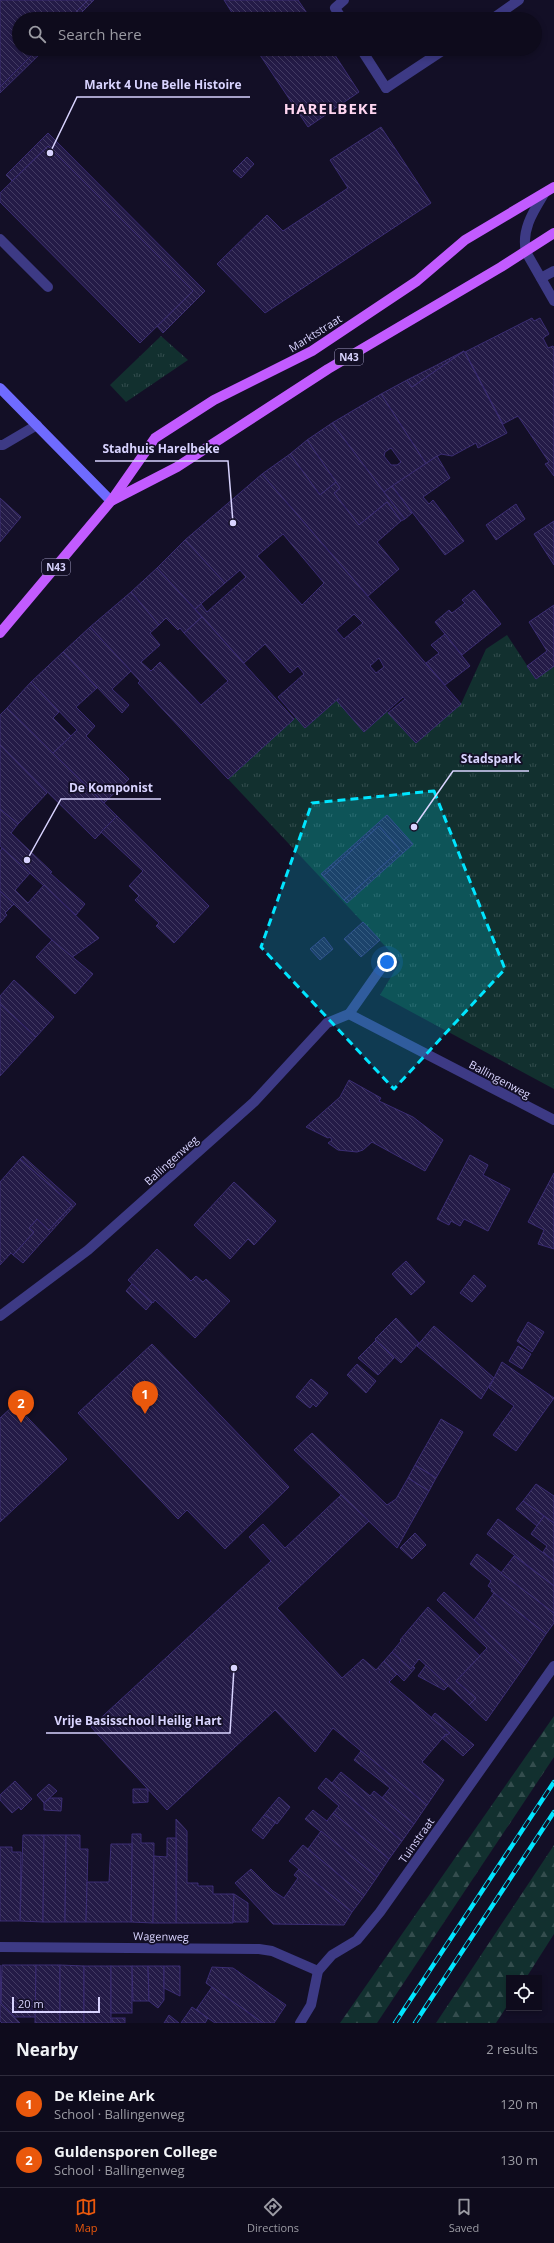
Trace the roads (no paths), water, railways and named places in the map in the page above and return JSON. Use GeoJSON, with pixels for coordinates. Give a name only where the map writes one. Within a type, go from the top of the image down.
{"type":"FeatureCollection","features":[{"type":"Feature","properties":{"kind":"main road","name":"N43"},"geometry":{"type":"LineString","coordinates":[[544,194],[554,187]]}},
{"type":"Feature","properties":{"kind":"main road","name":"Marktstraat"},"geometry":{"type":"LineString","coordinates":[[0,633],[111,501],[155,438],[214,400],[312,351],[417,280],[465,240],[544,194]]}},
{"type":"Feature","properties":{"kind":"main road","name":"N43"},"geometry":{"type":"LineString","coordinates":[[526,252],[554,233]]}},
{"type":"Feature","properties":{"kind":"main road","name":"Marktstraat"},"geometry":{"type":"LineString","coordinates":[[111,501],[177,467],[328,369],[526,252]]}},
{"type":"Feature","properties":{"kind":"main road"},"geometry":{"type":"LineString","coordinates":[[0,388],[111,501]]}},
{"type":"Feature","properties":{"kind":"street"},"geometry":{"type":"LineString","coordinates":[[338,12],[335,8],[344,0]]}},
{"type":"Feature","properties":{"kind":"street"},"geometry":{"type":"LineString","coordinates":[[501,12],[516,1]]}},
{"type":"Feature","properties":{"kind":"street"},"geometry":{"type":"LineString","coordinates":[[365,56],[386,88],[434,56]]}},
{"type":"Feature","properties":{"kind":"street"},"geometry":{"type":"LineString","coordinates":[[544,194],[526,229],[526,252],[554,301]]}},
{"type":"Feature","properties":{"kind":"street"},"geometry":{"type":"LineString","coordinates":[[0,239],[48,287]]}},
{"type":"Feature","properties":{"kind":"street"},"geometry":{"type":"LineString","coordinates":[[541,278],[554,271]]}},
{"type":"Feature","properties":{"kind":"street"},"geometry":{"type":"LineString","coordinates":[[0,445],[3,445],[37,425]]}},
{"type":"Feature","properties":{"kind":"street"},"geometry":{"type":"LineString","coordinates":[[349,1014],[389,957]]}},
{"type":"Feature","properties":{"kind":"street","name":"Ballingenweg"},"geometry":{"type":"LineString","coordinates":[[0,1316],[88,1250],[242,1113],[327,1023],[349,1014],[553,1119]]}},
{"type":"Feature","properties":{"kind":"street","name":"Tuinstraat"},"geometry":{"type":"LineString","coordinates":[[300,2023],[311,2006],[318,1971],[332,1955],[357,1940],[380,1912],[554,1666]]}},
{"type":"Feature","properties":{"kind":"street","name":"Wagenweg"},"geometry":{"type":"LineString","coordinates":[[0,1947],[259,1949],[272,1951],[318,1971]]}},
{"type":"Feature","properties":{"kind":"railway"},"geometry":{"type":"LineString","coordinates":[[395,2023],[554,1782]]}},
{"type":"Feature","properties":{"kind":"railway"},"geometry":{"type":"LineString","coordinates":[[415,2023],[554,1812]]}},
{"type":"Feature","properties":{"kind":"place","name":"Markt 4 Une Belle Histoire"},"geometry":{"type":"Point","coordinates":[50,153]}},
{"type":"Feature","properties":{"kind":"place","name":"Stadhuis Harelbeke"},"geometry":{"type":"Point","coordinates":[233,523]}},
{"type":"Feature","properties":{"kind":"place","name":"Stadspark"},"geometry":{"type":"Point","coordinates":[414,827]}},
{"type":"Feature","properties":{"kind":"place","name":"De Komponist"},"geometry":{"type":"Point","coordinates":[27,860]}},
{"type":"Feature","properties":{"kind":"place","name":"De Kleine Ark"},"geometry":{"type":"Point","coordinates":[145,1414]}},
{"type":"Feature","properties":{"kind":"place","name":"Guldensporen College"},"geometry":{"type":"Point","coordinates":[21,1423]}},
{"type":"Feature","properties":{"kind":"place","name":"Vrije Basisschool Heilig Hart"},"geometry":{"type":"Point","coordinates":[234,1668]}},
{"type":"Feature","properties":{"kind":"district","name":"HARELBEKE"},"geometry":{"type":"Point","coordinates":[331,108]}}]}
